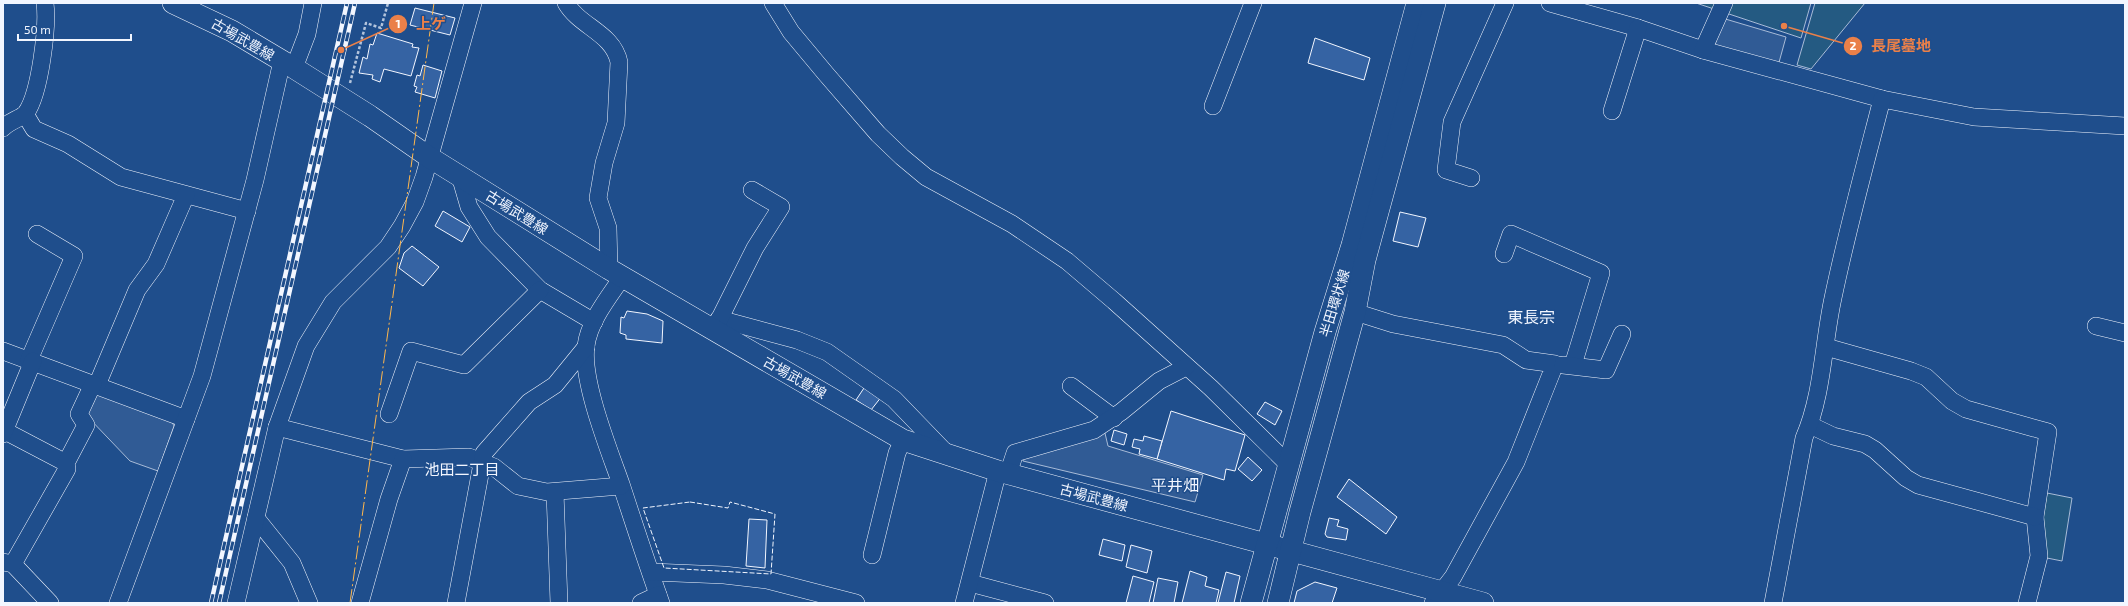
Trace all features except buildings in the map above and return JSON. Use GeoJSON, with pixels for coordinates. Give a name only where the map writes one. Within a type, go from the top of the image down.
{"type":"FeatureCollection","features":[{"type":"Feature","properties":{"kind":"main road","name":"古場武豊線"},"geometry":{"type":"LineString","coordinates":[[173,3],[232,32],[288,65],[370,116],[429,157],[616,272],[716,324],[903,440],[949,456],[1003,472],[1291,550],[1437,598],[1482,603]]}},
{"type":"Feature","properties":{"kind":"main road","name":"半田環状線"},"geometry":{"type":"LineString","coordinates":[[1251,603],[1325,332],[1352,245],[1417,3]]}},
{"type":"Feature","properties":{"kind":"main road","name":"半田環状線"},"geometry":{"type":"LineString","coordinates":[[1278,603],[1355,312],[1365,260],[1435,3]]}},
{"type":"Feature","properties":{"kind":"street"},"geometry":{"type":"LineString","coordinates":[[3,128],[7,124],[25,114],[36,86],[44,47],[44,3]]}},
{"type":"Feature","properties":{"kind":"street"},"geometry":{"type":"LineString","coordinates":[[118,603],[202,376],[288,65],[306,34],[312,3]]}},
{"type":"Feature","properties":{"kind":"street"},"geometry":{"type":"LineString","coordinates":[[236,603],[277,427],[295,373],[306,346],[333,302],[388,247],[402,226],[415,202],[473,3]]}},
{"type":"Feature","properties":{"kind":"street"},"geometry":{"type":"LineString","coordinates":[[566,3],[574,13],[612,44],[617,52],[620,62],[616,123],[604,163],[598,198],[608,228],[616,272],[594,322],[586,347],[587,371],[601,426],[659,599],[641,603]]}},
{"type":"Feature","properties":{"kind":"street"},"geometry":{"type":"LineString","coordinates":[[773,3],[791,32],[826,74],[878,134],[902,157],[926,177],[1012,224],[1067,261],[1211,388],[1288,464]]}},
{"type":"Feature","properties":{"kind":"street"},"geometry":{"type":"LineString","coordinates":[[1213,106],[1253,3]]}},
{"type":"Feature","properties":{"kind":"street"},"geometry":{"type":"LineString","coordinates":[[1471,178],[1446,170],[1452,122],[1504,3]]}},
{"type":"Feature","properties":{"kind":"street"},"geometry":{"type":"LineString","coordinates":[[1550,3],[1638,28],[1703,50],[1882,99],[1974,117],[2125,126]]}},
{"type":"Feature","properties":{"kind":"street"},"geometry":{"type":"LineString","coordinates":[[1703,50],[1724,3]]}},
{"type":"Feature","properties":{"kind":"street"},"geometry":{"type":"LineString","coordinates":[[1612,111],[1638,28]]}},
{"type":"Feature","properties":{"kind":"street"},"geometry":{"type":"LineString","coordinates":[[1773,603],[1804,438],[1810,425],[1826,347],[1832,299],[1882,99]]}},
{"type":"Feature","properties":{"kind":"street"},"geometry":{"type":"LineString","coordinates":[[25,114],[34,129],[68,144],[121,177],[247,211]]}},
{"type":"Feature","properties":{"kind":"street"},"geometry":{"type":"LineString","coordinates":[[460,176],[469,207],[488,236],[540,290],[594,322]]}},
{"type":"Feature","properties":{"kind":"street"},"geometry":{"type":"LineString","coordinates":[[752,190],[781,207],[755,248],[716,324],[797,340],[827,352],[894,399],[949,456]]}},
{"type":"Feature","properties":{"kind":"street"},"geometry":{"type":"LineString","coordinates":[[50,603],[8,563],[66,469],[66,463],[86,425],[79,414],[95,384],[137,290],[156,264],[186,194]]}},
{"type":"Feature","properties":{"kind":"street"},"geometry":{"type":"LineString","coordinates":[[37,234],[74,256],[31,360],[4,433],[66,463]]}},
{"type":"Feature","properties":{"kind":"street"},"geometry":{"type":"LineString","coordinates":[[1504,254],[1511,234],[1601,273],[1573,365]]}},
{"type":"Feature","properties":{"kind":"street"},"geometry":{"type":"LineString","coordinates":[[389,414],[411,352],[464,365],[540,290]]}},
{"type":"Feature","properties":{"kind":"street"},"geometry":{"type":"LineString","coordinates":[[1355,312],[1394,324],[1503,345],[1526,360],[1606,370],[1622,334]]}},
{"type":"Feature","properties":{"kind":"street"},"geometry":{"type":"LineString","coordinates":[[2096,326],[2125,333]]}},
{"type":"Feature","properties":{"kind":"street"},"geometry":{"type":"LineString","coordinates":[[456,603],[481,462],[484,453],[507,425],[529,402],[555,385],[586,347]]}},
{"type":"Feature","properties":{"kind":"street"},"geometry":{"type":"LineString","coordinates":[[1826,347],[1911,371],[1926,378],[1952,401],[1966,409],[2048,432],[2035,517],[2039,556],[2028,603]]}},
{"type":"Feature","properties":{"kind":"street"},"geometry":{"type":"LineString","coordinates":[[3,351],[31,360],[186,419]]}},
{"type":"Feature","properties":{"kind":"street"},"geometry":{"type":"LineString","coordinates":[[1437,598],[1453,577],[1516,462],[1554,364]]}},
{"type":"Feature","properties":{"kind":"street"},"geometry":{"type":"LineString","coordinates":[[964,603],[1003,472],[1015,453],[1081,436],[1094,430],[1114,418],[1159,380],[1186,367]]}},
{"type":"Feature","properties":{"kind":"street"},"geometry":{"type":"LineString","coordinates":[[1071,386],[1114,418]]}},
{"type":"Feature","properties":{"kind":"street"},"geometry":{"type":"LineString","coordinates":[[1810,425],[1833,436],[1870,447],[1906,478],[1918,485],[2035,517]]}},
{"type":"Feature","properties":{"kind":"street"},"geometry":{"type":"LineString","coordinates":[[277,427],[403,459],[470,457],[494,467],[518,486],[555,492],[621,486]]}},
{"type":"Feature","properties":{"kind":"street"},"geometry":{"type":"LineString","coordinates":[[872,555],[897,452],[903,440]]}},
{"type":"Feature","properties":{"kind":"street"},"geometry":{"type":"LineString","coordinates":[[360,603],[389,499],[403,459]]}},
{"type":"Feature","properties":{"kind":"street"},"geometry":{"type":"LineString","coordinates":[[555,492],[559,603]]}},
{"type":"Feature","properties":{"kind":"street"},"geometry":{"type":"LineString","coordinates":[[256,518],[292,562],[309,603]]}},
{"type":"Feature","properties":{"kind":"street"},"geometry":{"type":"LineString","coordinates":[[651,572],[724,575],[767,580],[849,602]]}},
{"type":"Feature","properties":{"kind":"street"},"geometry":{"type":"LineString","coordinates":[[970,583],[1045,603]]}},
{"type":"Feature","properties":{"kind":"path"},"geometry":{"type":"LineString","coordinates":[[348,91],[366,23],[381,28],[388,3]]}},
{"type":"Feature","properties":{"kind":"shaded area"},"geometry":{"type":"Polygon","coordinates":[[[1696,3],[1811,3],[1801,38],[1696,3]]]}},
{"type":"Feature","properties":{"kind":"shaded area"},"geometry":{"type":"Polygon","coordinates":[[[1815,3],[1865,3],[1811,69],[1797,65],[1815,3]]]}},
{"type":"Feature","properties":{"kind":"shaded area"},"geometry":{"type":"Polygon","coordinates":[[[1722,18],[1786,37],[1778,66],[1714,48],[1722,18]]]}},
{"type":"Feature","properties":{"kind":"shaded area"},"geometry":{"type":"Polygon","coordinates":[[[96,391],[170,418],[174,426],[158,471],[130,461],[86,415],[96,391]]]}},
{"type":"Feature","properties":{"kind":"shaded area"},"geometry":{"type":"Polygon","coordinates":[[[1104,429],[1108,446],[1203,475],[1195,502],[1023,461],[1024,456],[1104,429]]]}},
{"type":"Feature","properties":{"kind":"shaded area"},"geometry":{"type":"Polygon","coordinates":[[[2047,493],[2072,498],[2062,561],[2047,558],[2043,517],[2047,493]]]}},
{"type":"Feature","properties":{"kind":"railway"},"geometry":{"type":"LineString","coordinates":[[211,603],[347,3]]}},
{"type":"Feature","properties":{"kind":"railway"},"geometry":{"type":"LineString","coordinates":[[219,603],[355,3]]}},
{"type":"Feature","properties":{"kind":"fence"},"geometry":{"type":"LineString","coordinates":[[690,502],[728,508],[730,502],[775,514],[771,574],[664,568],[643,508],[690,502]]}},
{"type":"Feature","properties":{"kind":"power"},"geometry":{"type":"LineString","coordinates":[[350,603],[434,3]]}},
{"type":"Feature","properties":{"kind":"place","name":"長尾墓地"},"geometry":{"type":"Point","coordinates":[1784,26]}},
{"type":"Feature","properties":{"kind":"place","name":"上ゲ"},"geometry":{"type":"Point","coordinates":[341,50]}},
{"type":"Feature","properties":{"kind":"district","name":"東長宗"},"geometry":{"type":"Point","coordinates":[1531,316]}},
{"type":"Feature","properties":{"kind":"district","name":"池田二丁目"},"geometry":{"type":"Point","coordinates":[462,469]}},
{"type":"Feature","properties":{"kind":"district","name":"平井畑"},"geometry":{"type":"Point","coordinates":[1175,484]}}]}
